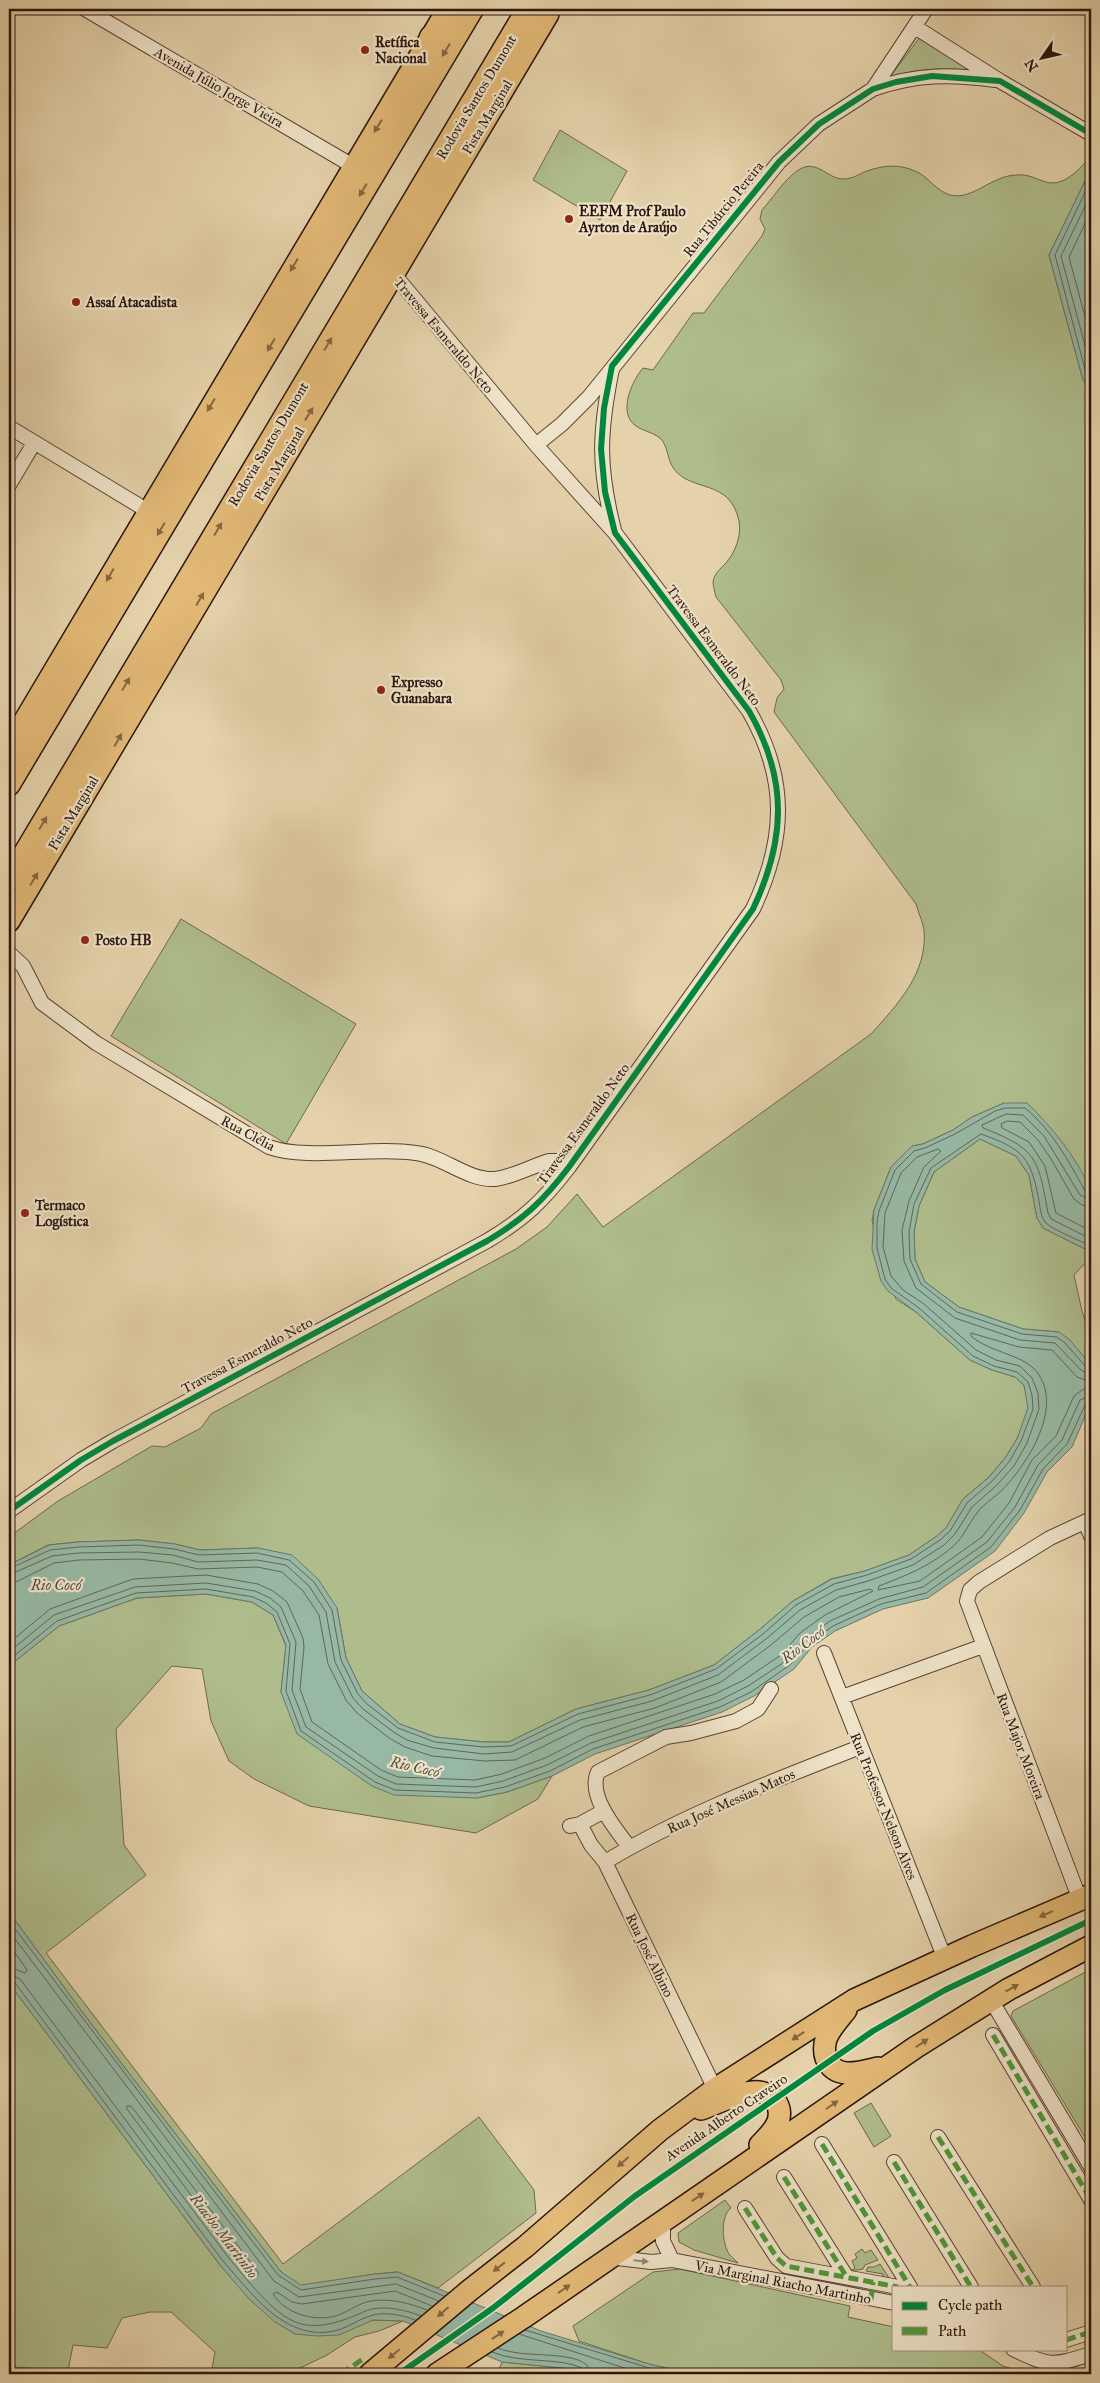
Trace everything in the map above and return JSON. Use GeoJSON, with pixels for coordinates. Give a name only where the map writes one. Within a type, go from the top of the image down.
{"type":"FeatureCollection","features":[{"type":"Feature","properties":{"kind":"highway"},"geometry":{"type":"LineString","coordinates":[[9,784],[472,9]]}},
{"type":"Feature","properties":{"kind":"highway","name":"Rodovia Santos Dumont"},"geometry":{"type":"LineString","coordinates":[[9,880],[528,9]]}},
{"type":"Feature","properties":{"kind":"highway"},"geometry":{"type":"LineString","coordinates":[[391,143],[431,37]]}},
{"type":"Feature","properties":{"kind":"main road"},"geometry":{"type":"LineString","coordinates":[[9,747],[448,9]]}},
{"type":"Feature","properties":{"kind":"main road","name":"Pista Marginal"},"geometry":{"type":"LineString","coordinates":[[9,920],[543,18],[551,9]]}},
{"type":"Feature","properties":{"kind":"main road","name":"Avenida Alberto Craveiro"},"geometry":{"type":"LineString","coordinates":[[370,2374],[525,2246],[674,2119],[715,2090],[854,2000],[1085,1898]]}},
{"type":"Feature","properties":{"kind":"main road"},"geometry":{"type":"LineString","coordinates":[[437,2374],[472,2353],[889,2065],[991,2000],[1091,1946]]}},
{"type":"Feature","properties":{"kind":"main road"},"geometry":{"type":"LineString","coordinates":[[854,2000],[826,2039],[824,2052],[828,2062],[836,2070],[849,2074],[889,2065]]}},
{"type":"Feature","properties":{"kind":"main road"},"geometry":{"type":"LineString","coordinates":[[674,2119],[748,2092],[762,2092],[774,2100],[780,2113],[776,2128],[725,2178]]}},
{"type":"Feature","properties":{"kind":"street","name":"Avenida Júlio Jorge Vieira"},"geometry":{"type":"LineString","coordinates":[[85,9],[353,166]]}},
{"type":"Feature","properties":{"kind":"street","name":"Rua Tibúrcio Pereira"},"geometry":{"type":"LineString","coordinates":[[536,445],[582,404],[778,162],[819,124],[873,89],[926,9]]}},
{"type":"Feature","properties":{"kind":"street"},"geometry":{"type":"LineString","coordinates":[[915,27],[1000,81],[1091,134]]}},
{"type":"Feature","properties":{"kind":"street"},"geometry":{"type":"LineString","coordinates":[[873,89],[896,82],[932,76],[1000,81]]}},
{"type":"Feature","properties":{"kind":"street","name":"Travessa Esmeraldo Neto"},"geometry":{"type":"LineString","coordinates":[[9,1511],[82,1460],[113,1441],[506,1229],[544,1200],[753,909],[770,867],[778,829],[778,795],[774,767],[757,725],[734,691],[615,533],[536,445],[393,273]]}},
{"type":"Feature","properties":{"kind":"street"},"geometry":{"type":"LineString","coordinates":[[612,366],[604,408],[601,449],[605,492],[615,533]]}},
{"type":"Feature","properties":{"kind":"street"},"geometry":{"type":"LineString","coordinates":[[9,427],[148,511]]}},
{"type":"Feature","properties":{"kind":"street"},"geometry":{"type":"LineString","coordinates":[[9,485],[34,443]]}},
{"type":"Feature","properties":{"kind":"street","name":"Rua Clélia"},"geometry":{"type":"LineString","coordinates":[[9,953],[23,966],[42,1003],[96,1043],[254,1138],[276,1149],[306,1152],[373,1150],[415,1152],[440,1159],[476,1176],[494,1179],[549,1162],[557,1161],[569,1167]]}},
{"type":"Feature","properties":{"kind":"street"},"geometry":{"type":"LineString","coordinates":[[1088,1520],[1091,1536]]}},
{"type":"Feature","properties":{"kind":"street","name":"Rua Major Moreira"},"geometry":{"type":"LineString","coordinates":[[1085,1898],[983,1646],[967,1601],[970,1590],[978,1582],[1050,1538],[1088,1520]]}},
{"type":"Feature","properties":{"kind":"street"},"geometry":{"type":"LineString","coordinates":[[842,1697],[983,1646]]}},
{"type":"Feature","properties":{"kind":"street","name":"Rua Professor Nelson Alves"},"geometry":{"type":"LineString","coordinates":[[824,1653],[946,1959]]}},
{"type":"Feature","properties":{"kind":"street"},"geometry":{"type":"LineString","coordinates":[[629,1848],[604,1811],[596,1790],[598,1772],[666,1737],[691,1733],[736,1721],[758,1708],[771,1689]]}},
{"type":"Feature","properties":{"kind":"street","name":"Rua José Messias Matos"},"geometry":{"type":"LineString","coordinates":[[605,1862],[629,1848],[724,1801],[860,1746]]}},
{"type":"Feature","properties":{"kind":"street","name":"Rua José Albino"},"geometry":{"type":"LineString","coordinates":[[604,1811],[575,1825],[605,1862],[715,2090]]}},
{"type":"Feature","properties":{"kind":"street"},"geometry":{"type":"LineString","coordinates":[[991,2000],[1091,2167]]}},
{"type":"Feature","properties":{"kind":"street"},"geometry":{"type":"LineString","coordinates":[[993,2035],[1091,2200]]}},
{"type":"Feature","properties":{"kind":"street"},"geometry":{"type":"LineString","coordinates":[[938,2137],[1032,2286]]}},
{"type":"Feature","properties":{"kind":"street"},"geometry":{"type":"LineString","coordinates":[[822,2144],[909,2286]]}},
{"type":"Feature","properties":{"kind":"street"},"geometry":{"type":"LineString","coordinates":[[894,2162],[970,2286]]}},
{"type":"Feature","properties":{"kind":"street"},"geometry":{"type":"LineString","coordinates":[[784,2177],[846,2276]]}},
{"type":"Feature","properties":{"kind":"street"},"geometry":{"type":"LineString","coordinates":[[745,2208],[780,2262],[786,2266],[893,2286]]}},
{"type":"Feature","properties":{"kind":"street"},"geometry":{"type":"LineString","coordinates":[[663,2221],[663,2241],[672,2260]]}},
{"type":"Feature","properties":{"kind":"street","name":"Via Marginal Riacho Martinho"},"geometry":{"type":"LineString","coordinates":[[609,2257],[651,2262],[672,2260],[892,2303]]}},
{"type":"Feature","properties":{"kind":"street"},"geometry":{"type":"LineString","coordinates":[[871,2300],[873,2282]]}},
{"type":"Feature","properties":{"kind":"street"},"geometry":{"type":"LineString","coordinates":[[1068,2339],[1091,2332]]}},
{"type":"Feature","properties":{"kind":"street"},"geometry":{"type":"LineString","coordinates":[[1015,2350],[1043,2363],[1058,2364],[1091,2354]]}},
{"type":"Feature","properties":{"kind":"shaded area"},"geometry":{"type":"Polygon","coordinates":[[[920,37],[978,71],[933,69],[900,74],[889,78],[920,37]]]}},
{"type":"Feature","properties":{"kind":"shaded area"},"geometry":{"type":"Polygon","coordinates":[[[560,130],[627,171],[600,220],[533,180],[560,130]]]}},
{"type":"Feature","properties":{"kind":"shaded area"},"geometry":{"type":"Polygon","coordinates":[[[1085,163],[1091,163],[1091,174],[1089,173],[1049,255],[1083,380],[1091,389],[1091,1191],[1004,1103],[972,1117],[953,1130],[923,1144],[912,1146],[891,1167],[874,1210],[872,1221],[896,1299],[916,1312],[970,1360],[992,1370],[1015,1377],[1024,1385],[1028,1408],[1017,1439],[1005,1458],[989,1477],[963,1499],[946,1528],[909,1555],[865,1571],[831,1579],[793,1601],[714,1665],[649,1690],[576,1709],[509,1742],[484,1742],[435,1737],[400,1724],[362,1691],[346,1658],[337,1608],[258,1548],[200,1550],[175,1544],[139,1540],[78,1542],[48,1545],[9,1565],[9,1537],[58,1501],[152,1446],[165,1447],[201,1428],[211,1414],[516,1249],[547,1227],[577,1194],[603,1227],[871,1034],[891,1012],[909,987],[921,960],[924,946],[924,930],[916,904],[774,712],[777,698],[784,689],[781,680],[716,597],[713,585],[714,579],[732,554],[739,538],[740,526],[734,507],[728,498],[719,492],[690,481],[674,469],[663,441],[654,434],[639,428],[630,420],[627,405],[628,397],[643,368],[653,370],[693,313],[704,313],[762,236],[765,229],[760,219],[762,210],[788,179],[804,167],[816,167],[837,178],[847,179],[879,167],[903,167],[920,173],[945,193],[958,196],[1008,176],[1025,175],[1052,183],[1063,181],[1085,163]]]}},
{"type":"Feature","properties":{"kind":"shaded area"},"geometry":{"type":"Polygon","coordinates":[[[181,919],[356,1024],[286,1144],[111,1036],[181,919]]]}},
{"type":"Feature","properties":{"kind":"shaded area"},"geometry":{"type":"Polygon","coordinates":[[[980,1139],[1016,1156],[1029,1175],[1037,1218],[1043,1228],[1091,1252],[1091,1257],[1074,1275],[1082,1311],[1091,1337],[1091,1395],[1089,1363],[1059,1332],[1023,1329],[959,1307],[925,1282],[915,1259],[914,1232],[919,1206],[934,1172],[980,1139]]]}},
{"type":"Feature","properties":{"kind":"shaded area"},"geometry":{"type":"Polygon","coordinates":[[[206,1594],[252,1602],[273,1615],[286,1646],[281,1692],[477,1798],[507,1792],[552,1776],[538,1799],[476,1833],[309,1806],[254,1779],[229,1761],[211,1721],[202,1669],[172,1666],[116,1729],[124,1845],[146,1875],[46,1953],[283,2264],[479,2117],[534,2190],[536,2213],[438,2288],[398,2272],[301,2286],[281,2272],[83,2013],[9,1912],[9,1666],[59,1626],[137,1598],[206,1594]]]}},
{"type":"Feature","properties":{"kind":"shaded area"},"geometry":{"type":"Polygon","coordinates":[[[1091,1969],[1091,2147],[1011,2016],[1013,2011],[1091,1969]]]}},
{"type":"Feature","properties":{"kind":"shaded area"},"geometry":{"type":"Polygon","coordinates":[[[9,1983],[220,2265],[246,2294],[273,2319],[295,2334],[373,2320],[403,2321],[379,2331],[355,2337],[327,2355],[288,2374],[211,2374],[215,2352],[171,2312],[150,2312],[122,2318],[107,2348],[73,2345],[68,2371],[15,2367],[17,2374],[9,2374],[9,1983]]]}},
{"type":"Feature","properties":{"kind":"shaded area"},"geometry":{"type":"Polygon","coordinates":[[[871,2103],[891,2136],[874,2147],[854,2113],[871,2103]]]}},
{"type":"Feature","properties":{"kind":"shaded area"},"geometry":{"type":"Polygon","coordinates":[[[725,2200],[731,2208],[725,2217],[723,2230],[725,2243],[729,2254],[738,2263],[694,2250],[679,2242],[678,2233],[725,2200]]]}},
{"type":"Feature","properties":{"kind":"shaded area"},"geometry":{"type":"Polygon","coordinates":[[[862,2249],[865,2253],[871,2250],[878,2260],[865,2265],[863,2269],[850,2271],[855,2268],[852,2261],[857,2258],[855,2254],[862,2249]]]}},
{"type":"Feature","properties":{"kind":"shaded area"},"geometry":{"type":"Polygon","coordinates":[[[880,2264],[891,2281],[883,2279],[883,2274],[866,2271],[868,2267],[880,2264]]]}},
{"type":"Feature","properties":{"kind":"shaded area"},"geometry":{"type":"Polygon","coordinates":[[[680,2269],[850,2306],[848,2317],[892,2327],[892,2350],[979,2350],[1003,2366],[1028,2374],[895,2374],[889,2371],[864,2369],[846,2370],[832,2374],[692,2374],[649,2364],[579,2341],[573,2326],[653,2272],[680,2269]]]}},
{"type":"Feature","properties":{"kind":"shaded area"},"geometry":{"type":"Polygon","coordinates":[[[898,2277],[902,2283],[891,2281],[898,2277]]]}},
{"type":"Feature","properties":{"kind":"shaded area"},"geometry":{"type":"Polygon","coordinates":[[[502,2362],[572,2369],[584,2374],[497,2374],[502,2362]]]}},
{"type":"Feature","properties":{"kind":"water"},"geometry":{"type":"Polygon","coordinates":[[[1089,173],[1091,174],[1091,389],[1083,380],[1049,255],[1089,173]]]}},
{"type":"Feature","properties":{"kind":"water","name":"Rio Cocó"},"geometry":{"type":"Polygon","coordinates":[[[1004,1103],[1027,1103],[1055,1133],[1078,1166],[1092,1195],[1091,1252],[1043,1228],[1037,1218],[1029,1175],[1016,1156],[980,1139],[934,1172],[919,1206],[914,1232],[915,1259],[925,1282],[959,1307],[1023,1329],[1059,1332],[1069,1339],[1089,1363],[1091,1402],[1072,1447],[1047,1472],[1024,1513],[995,1551],[928,1598],[883,1609],[835,1631],[812,1647],[794,1669],[754,1696],[722,1712],[595,1754],[552,1776],[507,1792],[477,1798],[394,1795],[372,1786],[297,1734],[281,1692],[286,1645],[273,1615],[252,1602],[206,1594],[137,1598],[59,1626],[9,1666],[9,1565],[49,1545],[139,1540],[175,1544],[200,1550],[258,1548],[292,1555],[318,1579],[337,1608],[346,1658],[362,1691],[400,1724],[435,1737],[484,1742],[509,1742],[576,1709],[649,1690],[714,1665],[793,1601],[832,1579],[865,1571],[909,1555],[946,1528],[963,1499],[989,1477],[1005,1458],[1017,1439],[1028,1408],[1024,1385],[1015,1377],[992,1370],[970,1360],[916,1312],[888,1291],[881,1281],[872,1249],[874,1210],[891,1167],[912,1146],[923,1144],[953,1130],[972,1117],[1004,1103]]]}},
{"type":"Feature","properties":{"kind":"water","name":"Riacho Martinho"},"geometry":{"type":"Polygon","coordinates":[[[9,1912],[83,2013],[281,2272],[301,2285],[398,2272],[541,2331],[649,2364],[692,2374],[584,2374],[572,2369],[502,2362],[403,2321],[373,2320],[339,2335],[317,2336],[295,2334],[275,2322],[249,2299],[220,2265],[9,1983],[9,1912]]]}},
{"type":"Feature","properties":{"kind":"water"},"geometry":{"type":"Polygon","coordinates":[[[888,2369],[895,2374],[832,2374],[841,2370],[888,2369]]]}},
{"type":"Feature","properties":{"kind":"marked path"},"geometry":{"type":"LineString","coordinates":[[993,2035],[1091,2200]]}},
{"type":"Feature","properties":{"kind":"marked path"},"geometry":{"type":"LineString","coordinates":[[938,2137],[1032,2286]]}},
{"type":"Feature","properties":{"kind":"marked path"},"geometry":{"type":"LineString","coordinates":[[822,2144],[909,2286]]}},
{"type":"Feature","properties":{"kind":"marked path"},"geometry":{"type":"LineString","coordinates":[[894,2162],[970,2286]]}},
{"type":"Feature","properties":{"kind":"marked path"},"geometry":{"type":"LineString","coordinates":[[784,2177],[846,2276]]}},
{"type":"Feature","properties":{"kind":"marked path"},"geometry":{"type":"LineString","coordinates":[[745,2208],[777,2258],[786,2266],[893,2286]]}},
{"type":"Feature","properties":{"kind":"marked path"},"geometry":{"type":"LineString","coordinates":[[871,2300],[873,2282]]}},
{"type":"Feature","properties":{"kind":"marked path"},"geometry":{"type":"LineString","coordinates":[[1068,2339],[1091,2332]]}},
{"type":"Feature","properties":{"kind":"marked path"},"geometry":{"type":"LineString","coordinates":[[341,2374],[363,2359]]}},
{"type":"Feature","properties":{"kind":"cycle path"},"geometry":{"type":"LineString","coordinates":[[9,1511],[81,1460],[113,1441],[487,1241],[522,1217],[541,1200],[569,1167],[753,909],[764,883],[777,834],[778,809],[771,761],[762,736],[749,711],[615,533],[605,492],[601,449],[604,408],[612,366],[779,162],[819,124],[873,89],[896,82],[932,76],[1000,81],[1091,134]]}},
{"type":"Feature","properties":{"kind":"cycle path"},"geometry":{"type":"LineString","coordinates":[[399,2374],[493,2308],[635,2196],[873,2031],[945,1990],[1091,1920]]}},
{"type":"Feature","properties":{"kind":"place","name":"Retífica Nacional"},"geometry":{"type":"Point","coordinates":[365,50]}},
{"type":"Feature","properties":{"kind":"place","name":"EEFM Prof Paulo Ayrton de Araújo"},"geometry":{"type":"Point","coordinates":[569,219]}},
{"type":"Feature","properties":{"kind":"place","name":"Assaí Atacadista"},"geometry":{"type":"Point","coordinates":[76,302]}},
{"type":"Feature","properties":{"kind":"place","name":"Expresso Guanabara"},"geometry":{"type":"Point","coordinates":[381,690]}},
{"type":"Feature","properties":{"kind":"place","name":"Posto HB"},"geometry":{"type":"Point","coordinates":[85,940]}},
{"type":"Feature","properties":{"kind":"place","name":"Termaco Logística"},"geometry":{"type":"Point","coordinates":[25,1213]}}]}
